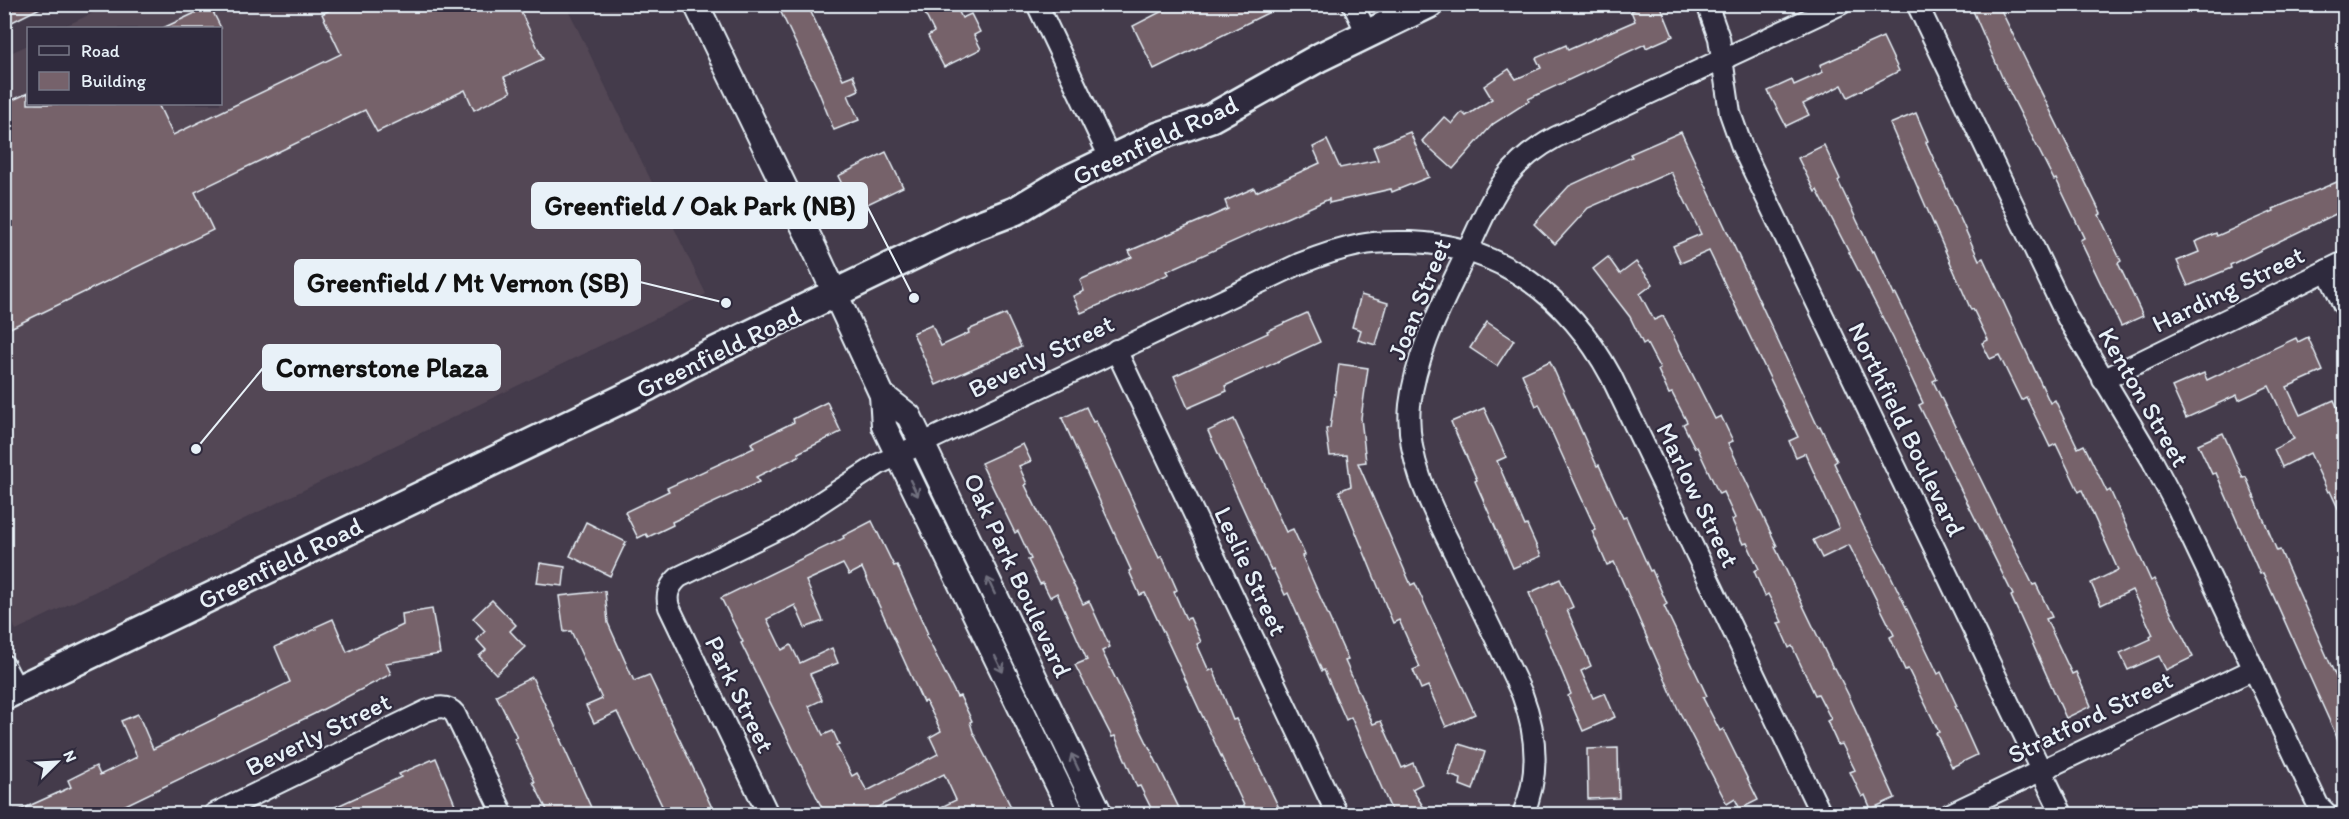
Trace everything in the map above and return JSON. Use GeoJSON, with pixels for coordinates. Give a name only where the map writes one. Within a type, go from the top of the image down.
{"type":"FeatureCollection","features":[{"type":"Feature","properties":{"kind":"main road","name":"Greenfield Road"},"geometry":{"type":"LineString","coordinates":[[11,693],[969,229],[1015,211],[1065,181],[1159,136],[1210,118],[1367,34],[1429,4]]}},
{"type":"Feature","properties":{"kind":"street","name":"Oak Park Boulevard"},"geometry":{"type":"LineString","coordinates":[[696,4],[882,395],[884,426],[1069,808],[1088,791]]}},
{"type":"Feature","properties":{"kind":"street"},"geometry":{"type":"LineString","coordinates":[[1036,4],[1111,160]]}},
{"type":"Feature","properties":{"kind":"street"},"geometry":{"type":"LineString","coordinates":[[1353,4],[1367,34]]}},
{"type":"Feature","properties":{"kind":"street","name":"Northfield Boulevard"},"geometry":{"type":"LineString","coordinates":[[1707,4],[1716,26],[1730,113],[1742,147],[2062,814]]}},
{"type":"Feature","properties":{"kind":"street","name":"Joan Street"},"geometry":{"type":"LineString","coordinates":[[1523,814],[1530,799],[1536,753],[1529,712],[1426,494],[1415,456],[1410,407],[1417,369],[1427,340],[1499,186],[1517,164],[1529,154],[1556,137],[1841,4]]}},
{"type":"Feature","properties":{"kind":"street","name":"Kenton Street"},"geometry":{"type":"LineString","coordinates":[[1917,4],[2059,302],[2166,486],[2318,805],[2327,814]]}},
{"type":"Feature","properties":{"kind":"street","name":"Beverly Street"},"geometry":{"type":"LineString","coordinates":[[667,596],[672,584],[679,577],[786,525],[864,474],[898,455],[1299,264],[1330,252],[1361,244],[1392,242],[1444,245],[1467,251]]}},
{"type":"Feature","properties":{"kind":"street","name":"Marlow Street"},"geometry":{"type":"LineString","coordinates":[[1467,251],[1511,270],[1549,296],[1583,330],[1597,350],[1821,814]]}},
{"type":"Feature","properties":{"kind":"street"},"geometry":{"type":"LineString","coordinates":[[2336,266],[2344,306]]}},
{"type":"Feature","properties":{"kind":"street","name":"Harding Street"},"geometry":{"type":"LineString","coordinates":[[2103,380],[2336,266]]}},
{"type":"Feature","properties":{"kind":"street","name":"Leslie Street"},"geometry":{"type":"LineString","coordinates":[[1116,350],[1337,814]]}},
{"type":"Feature","properties":{"kind":"street","name":"Oak Park Boulevard"},"geometry":{"type":"LineString","coordinates":[[882,395],[909,416],[1100,814]]}},
{"type":"Feature","properties":{"kind":"street","name":"Park Street"},"geometry":{"type":"LineString","coordinates":[[667,596],[675,621],[768,814]]}},
{"type":"Feature","properties":{"kind":"street"},"geometry":{"type":"LineString","coordinates":[[4,665],[11,693]]}},
{"type":"Feature","properties":{"kind":"street","name":"Stratford Street"},"geometry":{"type":"LineString","coordinates":[[1950,814],[2254,669]]}},
{"type":"Feature","properties":{"kind":"street","name":"Beverly Street"},"geometry":{"type":"LineString","coordinates":[[218,814],[426,711],[440,707],[452,710],[459,720],[503,814]]}},
{"type":"Feature","properties":{"kind":"shaded area"},"geometry":{"type":"Polygon","coordinates":[[[110,5],[566,5],[706,294],[16,630],[4,604],[4,56],[27,45],[27,105],[222,105],[222,27],[63,27],[110,5]]]}},
{"type":"Feature","properties":{"kind":"building"},"geometry":{"type":"Polygon","coordinates":[[[4,4],[48,4],[4,26],[4,4]]]}},
{"type":"Feature","properties":{"kind":"building"},"geometry":{"type":"Polygon","coordinates":[[[341,4],[517,4],[543,59],[504,77],[511,92],[474,110],[465,90],[377,132],[365,110],[195,192],[213,230],[4,331],[4,104],[27,93],[27,105],[158,105],[173,135],[341,54],[322,14],[341,4]]]}},
{"type":"Feature","properties":{"kind":"building"},"geometry":{"type":"Polygon","coordinates":[[[777,4],[807,4],[843,79],[853,75],[859,90],[848,95],[859,120],[834,130],[818,90],[777,4]]]}},
{"type":"Feature","properties":{"kind":"building"},"geometry":{"type":"Polygon","coordinates":[[[920,4],[955,4],[962,18],[971,14],[980,32],[974,35],[981,49],[944,67],[928,36],[934,32],[920,4]]]}},
{"type":"Feature","properties":{"kind":"building"},"geometry":{"type":"Polygon","coordinates":[[[1176,4],[1286,4],[1154,69],[1133,26],[1176,4]]]}},
{"type":"Feature","properties":{"kind":"building"},"geometry":{"type":"Polygon","coordinates":[[[1636,4],[1660,4],[1673,36],[1646,48],[1645,44],[1528,99],[1529,101],[1493,124],[1453,169],[1422,141],[1444,117],[1452,124],[1462,112],[1466,116],[1492,99],[1484,86],[1509,69],[1516,79],[1541,68],[1536,58],[1566,45],[1568,50],[1635,21],[1631,11],[1638,8],[1636,4]]]}},
{"type":"Feature","properties":{"kind":"building"},"geometry":{"type":"Polygon","coordinates":[[[1970,4],[1998,4],[2101,214],[2099,215],[2121,261],[2118,263],[2143,316],[2121,326],[2080,240],[2084,238],[2056,179],[2054,180],[2002,77],[1970,4]]]}},
{"type":"Feature","properties":{"kind":"building"},"geometry":{"type":"Polygon","coordinates":[[[210,6],[220,27],[165,27],[210,6]]]}},
{"type":"Feature","properties":{"kind":"building"},"geometry":{"type":"Polygon","coordinates":[[[1883,37],[1899,71],[1848,97],[1842,85],[1803,104],[1809,115],[1786,126],[1768,91],[1792,80],[1794,85],[1823,72],[1820,65],[1883,37]]]}},
{"type":"Feature","properties":{"kind":"building"},"geometry":{"type":"Polygon","coordinates":[[[1916,113],[1928,141],[1926,142],[1979,260],[1983,258],[2050,403],[2055,400],[2078,448],[2084,445],[2107,492],[2110,490],[2151,581],[2154,579],[2193,657],[2166,670],[2159,656],[2128,670],[2120,653],[2151,639],[2153,635],[2132,590],[2101,605],[2091,583],[2118,570],[2082,490],[2079,492],[2056,444],[2050,447],[2026,397],[2021,400],[1999,355],[1990,359],[1982,343],[1988,340],[1973,309],[1971,310],[1890,124],[1916,113]]]}},
{"type":"Feature","properties":{"kind":"building"},"geometry":{"type":"Polygon","coordinates":[[[1410,132],[1429,177],[1392,192],[1391,189],[1329,203],[1329,199],[1167,271],[1169,274],[1081,313],[1073,296],[1084,291],[1080,280],[1132,257],[1129,251],[1228,209],[1225,201],[1254,188],[1256,192],[1320,163],[1313,147],[1327,140],[1340,168],[1378,160],[1373,147],[1410,132]]]}},
{"type":"Feature","properties":{"kind":"building"},"geometry":{"type":"Polygon","coordinates":[[[1681,132],[1818,427],[1820,426],[1837,461],[1834,463],[1864,527],[1891,576],[1938,674],[1941,672],[1957,706],[1955,706],[1977,755],[1952,767],[1936,733],[1939,732],[1890,637],[1894,635],[1849,545],[1822,558],[1813,540],[1839,528],[1805,453],[1796,457],[1789,441],[1798,437],[1709,251],[1681,263],[1673,246],[1701,234],[1671,172],[1588,208],[1555,244],[1534,224],[1569,186],[1632,157],[1630,154],[1681,132]]]}},
{"type":"Feature","properties":{"kind":"building"},"geometry":{"type":"Polygon","coordinates":[[[1824,145],[1840,179],[1838,181],[1872,252],[1874,251],[1937,379],[1933,381],[2033,585],[2036,584],[2052,617],[2046,619],[2072,674],[2076,672],[2091,706],[2066,718],[2011,596],[2013,595],[1919,405],[1923,403],[1893,338],[1817,190],[1815,192],[1798,158],[1824,145]]]}},
{"type":"Feature","properties":{"kind":"building"},"geometry":{"type":"Polygon","coordinates":[[[886,152],[903,187],[855,210],[838,176],[886,152]]]}},
{"type":"Feature","properties":{"kind":"building"},"geometry":{"type":"Polygon","coordinates":[[[2344,179],[2344,210],[2230,265],[2231,268],[2188,286],[2177,261],[2199,252],[2195,242],[2216,233],[2217,236],[2344,179]]]}},
{"type":"Feature","properties":{"kind":"building"},"geometry":{"type":"Polygon","coordinates":[[[1608,257],[1620,274],[1636,262],[1653,284],[1640,294],[1654,320],[1663,316],[1715,419],[1721,416],[1733,441],[1728,443],[1777,546],[1775,547],[1833,668],[1849,696],[1895,798],[1871,809],[1865,795],[1862,797],[1850,772],[1855,770],[1842,744],[1838,745],[1827,721],[1831,719],[1818,694],[1815,695],[1792,646],[1789,648],[1778,623],[1782,622],[1768,594],[1765,596],[1754,571],[1759,569],[1747,543],[1743,544],[1732,520],[1735,518],[1723,492],[1719,494],[1697,447],[1695,448],[1683,424],[1687,422],[1672,393],[1669,394],[1658,370],[1660,369],[1646,342],[1643,344],[1630,317],[1593,269],[1608,257]]]}},
{"type":"Feature","properties":{"kind":"building"},"geometry":{"type":"Polygon","coordinates":[[[1361,295],[1388,303],[1376,345],[1358,340],[1361,330],[1352,327],[1361,295]]]}},
{"type":"Feature","properties":{"kind":"building"},"geometry":{"type":"Polygon","coordinates":[[[1307,313],[1320,342],[1225,386],[1227,391],[1188,408],[1174,376],[1307,313]]]}},
{"type":"Feature","properties":{"kind":"building"},"geometry":{"type":"Polygon","coordinates":[[[1006,314],[1021,347],[936,385],[913,333],[932,325],[941,346],[969,333],[968,330],[1006,314]]]}},
{"type":"Feature","properties":{"kind":"building"},"geometry":{"type":"Polygon","coordinates":[[[1487,322],[1514,340],[1497,366],[1470,348],[1487,322]]]}},
{"type":"Feature","properties":{"kind":"building"},"geometry":{"type":"Polygon","coordinates":[[[2308,337],[2323,371],[2287,387],[2300,415],[2334,400],[2344,422],[2344,521],[2310,453],[2282,467],[2274,449],[2294,439],[2269,386],[2239,400],[2237,395],[2186,418],[2172,387],[2204,373],[2207,380],[2296,338],[2298,342],[2308,337]]]}},
{"type":"Feature","properties":{"kind":"building"},"geometry":{"type":"Polygon","coordinates":[[[1550,361],[1597,466],[1599,465],[1623,518],[1626,517],[1650,571],[1652,570],[1667,604],[1664,606],[1707,696],[1703,698],[1720,731],[1723,729],[1758,800],[1740,809],[1735,799],[1727,804],[1678,709],[1614,562],[1607,565],[1592,531],[1596,530],[1539,404],[1536,406],[1522,374],[1550,361]]]}},
{"type":"Feature","properties":{"kind":"building"},"geometry":{"type":"Polygon","coordinates":[[[1339,364],[1368,368],[1361,418],[1366,462],[1358,463],[1411,585],[1415,583],[1475,714],[1446,727],[1428,686],[1421,689],[1413,670],[1420,667],[1399,620],[1393,623],[1339,491],[1351,486],[1347,455],[1330,456],[1326,429],[1330,428],[1339,364]]]}},
{"type":"Feature","properties":{"kind":"building"},"geometry":{"type":"Polygon","coordinates":[[[827,402],[841,432],[756,477],[759,482],[672,522],[673,525],[648,537],[646,534],[638,538],[625,512],[669,491],[667,488],[754,448],[751,443],[794,422],[793,419],[827,402]]]}},
{"type":"Feature","properties":{"kind":"building"},"geometry":{"type":"Polygon","coordinates":[[[1086,407],[1093,422],[1096,421],[1159,558],[1162,556],[1177,590],[1174,592],[1186,619],[1190,618],[1201,642],[1197,644],[1209,671],[1213,669],[1233,720],[1236,719],[1282,814],[1248,814],[1145,593],[1140,595],[1129,571],[1131,570],[1062,418],[1086,407]]]}},
{"type":"Feature","properties":{"kind":"building"},"geometry":{"type":"Polygon","coordinates":[[[1484,408],[1506,457],[1497,461],[1525,526],[1527,525],[1541,556],[1513,568],[1451,422],[1484,408]]]}},
{"type":"Feature","properties":{"kind":"building"},"geometry":{"type":"Polygon","coordinates":[[[1234,419],[1286,532],[1293,529],[1305,555],[1302,556],[1348,660],[1345,661],[1373,724],[1381,721],[1402,768],[1413,763],[1422,784],[1412,789],[1428,814],[1393,814],[1351,717],[1346,720],[1288,593],[1285,595],[1273,569],[1271,570],[1208,431],[1234,419]]]}},
{"type":"Feature","properties":{"kind":"building"},"geometry":{"type":"Polygon","coordinates":[[[2223,433],[2243,478],[2246,477],[2277,551],[2280,550],[2336,677],[2344,673],[2344,753],[2263,573],[2260,574],[2216,473],[2212,474],[2198,444],[2223,433]]]}},
{"type":"Feature","properties":{"kind":"building"},"geometry":{"type":"Polygon","coordinates":[[[1023,444],[1031,461],[1019,466],[1027,484],[1025,485],[1083,604],[1089,601],[1110,647],[1102,651],[1182,814],[1154,814],[1140,786],[1137,787],[1115,736],[1112,737],[1075,665],[1087,660],[1057,593],[1050,597],[1043,583],[1040,584],[1028,560],[1031,559],[1018,531],[1015,533],[981,463],[1023,444]]]}},
{"type":"Feature","properties":{"kind":"building"},"geometry":{"type":"Polygon","coordinates":[[[872,521],[894,566],[897,565],[928,634],[926,635],[957,697],[960,696],[972,721],[970,722],[973,732],[1012,809],[1010,810],[1012,814],[927,814],[956,800],[944,774],[864,814],[825,814],[721,598],[844,538],[843,536],[872,521]],[[843,564],[806,581],[823,621],[805,628],[795,605],[767,619],[782,650],[791,645],[800,663],[832,648],[838,663],[810,674],[822,700],[809,706],[823,735],[833,731],[839,744],[836,745],[852,776],[857,773],[867,791],[938,754],[930,737],[941,731],[926,701],[923,702],[862,568],[849,575],[843,564]]]}},
{"type":"Feature","properties":{"kind":"building"},"geometry":{"type":"Polygon","coordinates":[[[586,522],[626,542],[610,576],[570,556],[586,522]]]}},
{"type":"Feature","properties":{"kind":"building"},"geometry":{"type":"Polygon","coordinates":[[[540,563],[565,567],[563,586],[537,583],[540,563]]]}},
{"type":"Feature","properties":{"kind":"building"},"geometry":{"type":"Polygon","coordinates":[[[1560,579],[1573,607],[1567,610],[1591,666],[1581,671],[1593,698],[1605,693],[1615,717],[1583,731],[1568,696],[1571,694],[1529,593],[1560,579]]]}},
{"type":"Feature","properties":{"kind":"building"},"geometry":{"type":"Polygon","coordinates":[[[605,591],[608,623],[634,681],[649,675],[715,814],[666,814],[617,712],[594,723],[586,706],[602,699],[571,631],[564,632],[559,596],[605,591]]]}},
{"type":"Feature","properties":{"kind":"building"},"geometry":{"type":"Polygon","coordinates":[[[492,600],[516,625],[510,631],[525,647],[496,674],[479,656],[486,650],[477,640],[485,631],[473,618],[492,600]]]}},
{"type":"Feature","properties":{"kind":"building"},"geometry":{"type":"Polygon","coordinates":[[[432,609],[440,654],[386,663],[391,674],[314,714],[107,814],[11,814],[71,787],[68,780],[96,766],[100,775],[137,757],[121,721],[138,714],[153,749],[290,682],[275,647],[333,619],[347,652],[403,625],[402,614],[432,609]]]}},
{"type":"Feature","properties":{"kind":"building"},"geometry":{"type":"Polygon","coordinates":[[[532,677],[594,814],[549,814],[533,782],[535,782],[514,738],[517,737],[496,695],[532,677]]]}},
{"type":"Feature","properties":{"kind":"building"},"geometry":{"type":"Polygon","coordinates":[[[1459,744],[1485,752],[1473,790],[1460,785],[1461,779],[1449,775],[1459,744]]]}},
{"type":"Feature","properties":{"kind":"building"},"geometry":{"type":"Polygon","coordinates":[[[1618,748],[1619,798],[1588,799],[1587,749],[1618,748]]]}},
{"type":"Feature","properties":{"kind":"building"},"geometry":{"type":"Polygon","coordinates":[[[436,758],[459,814],[320,814],[401,777],[399,774],[436,758]]]}},
{"type":"Feature","properties":{"kind":"place","name":"Greenfield / Oak Park (NB)"},"geometry":{"type":"Point","coordinates":[914,298]}},
{"type":"Feature","properties":{"kind":"place","name":"Greenfield / Mt Vernon (SB)"},"geometry":{"type":"Point","coordinates":[726,303]}},
{"type":"Feature","properties":{"kind":"place","name":"Cornerstone Plaza"},"geometry":{"type":"Point","coordinates":[196,449]}}]}
